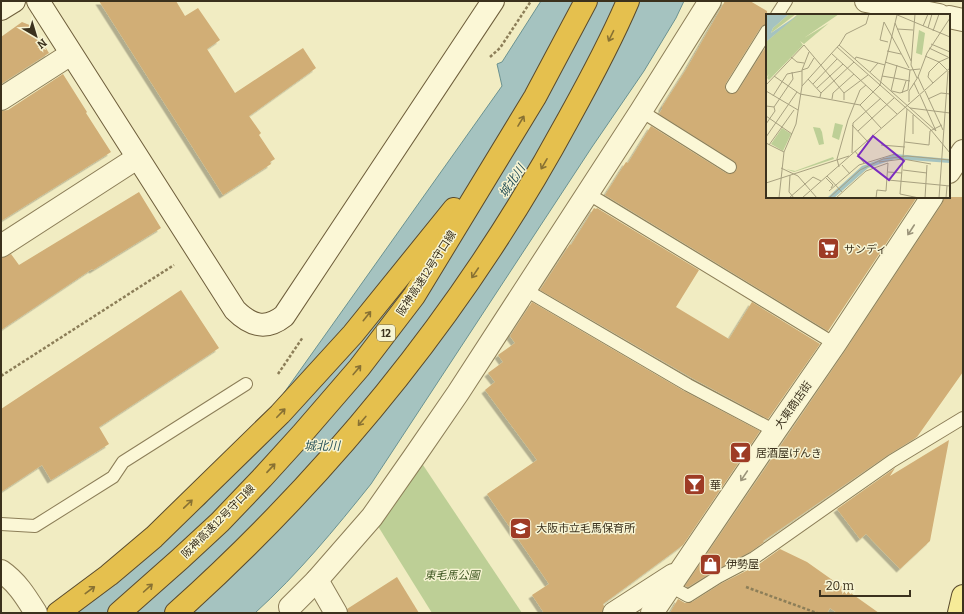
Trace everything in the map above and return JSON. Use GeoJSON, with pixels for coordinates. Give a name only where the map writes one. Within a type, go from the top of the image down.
{"type":"FeatureCollection","features":[{"type":"Feature","properties":{"kind":"highway","name":"阪神高速12号守口線"},"geometry":{"type":"LineString","coordinates":[[119,613],[220,522],[302,434],[359,368],[414,296],[535,97],[586,1]]}},
{"type":"Feature","properties":{"kind":"highway"},"geometry":{"type":"LineString","coordinates":[[176,613],[246,548],[304,488],[391,387],[444,318],[495,243],[544,165],[587,86],[628,1]]}},
{"type":"Feature","properties":{"kind":"highway"},"geometry":{"type":"LineString","coordinates":[[58,613],[109,575],[154,537],[280,414],[353,334],[507,144]]}},
{"type":"Feature","properties":{"kind":"main road"},"geometry":{"type":"LineString","coordinates":[[959,613],[963,596]]}},
{"type":"Feature","properties":{"kind":"street"},"geometry":{"type":"LineString","coordinates":[[1,9],[14,1]]}},
{"type":"Feature","properties":{"kind":"street"},"geometry":{"type":"LineString","coordinates":[[38,1],[235,310],[248,321],[260,325],[274,322],[284,316],[493,1]]}},
{"type":"Feature","properties":{"kind":"street"},"geometry":{"type":"LineString","coordinates":[[290,607],[372,517],[458,393],[524,289],[641,111],[710,1]]}},
{"type":"Feature","properties":{"kind":"street"},"geometry":{"type":"LineString","coordinates":[[866,1],[934,14]]}},
{"type":"Feature","properties":{"kind":"street"},"geometry":{"type":"LineString","coordinates":[[950,17],[963,20]]}},
{"type":"Feature","properties":{"kind":"street"},"geometry":{"type":"LineString","coordinates":[[1,99],[71,54]]}},
{"type":"Feature","properties":{"kind":"street"},"geometry":{"type":"LineString","coordinates":[[950,170],[963,151]]}},
{"type":"Feature","properties":{"kind":"street"},"geometry":{"type":"LineString","coordinates":[[1,246],[137,158]]}},
{"type":"Feature","properties":{"kind":"street","name":"大東商店街"},"geometry":{"type":"LineString","coordinates":[[652,613],[835,344],[931,198]]}},
{"type":"Feature","properties":{"kind":"street"},"geometry":{"type":"LineString","coordinates":[[1,570],[18,586],[32,607]]}},
{"type":"Feature","properties":{"kind":"street"},"geometry":{"type":"LineString","coordinates":[[614,613],[675,578]]}},
{"type":"Feature","properties":{"kind":"street"},"geometry":{"type":"LineString","coordinates":[[316,580],[336,613]]}},
{"type":"Feature","properties":{"kind":"lane"},"geometry":{"type":"LineString","coordinates":[[778,14],[786,1]]}},
{"type":"Feature","properties":{"kind":"lane"},"geometry":{"type":"LineString","coordinates":[[732,86],[766,33]]}},
{"type":"Feature","properties":{"kind":"lane"},"geometry":{"type":"LineString","coordinates":[[641,111],[730,167]]}},
{"type":"Feature","properties":{"kind":"lane"},"geometry":{"type":"LineString","coordinates":[[587,192],[835,344]]}},
{"type":"Feature","properties":{"kind":"lane"},"geometry":{"type":"LineString","coordinates":[[524,289],[688,385],[775,431]]}},
{"type":"Feature","properties":{"kind":"lane"},"geometry":{"type":"LineString","coordinates":[[1,524],[34,526],[113,477],[123,462],[246,384]]}},
{"type":"Feature","properties":{"kind":"lane"},"geometry":{"type":"LineString","coordinates":[[675,578],[688,596],[718,577],[754,558],[892,461],[963,418]]}},
{"type":"Feature","properties":{"kind":"path"},"geometry":{"type":"LineString","coordinates":[[1,376],[196,251]]}},
{"type":"Feature","properties":{"kind":"path"},"geometry":{"type":"LineString","coordinates":[[718,577],[817,613]]}},
{"type":"Feature","properties":{"kind":"green space","name":"東毛馬公園"},"geometry":{"type":"Polygon","coordinates":[[[421,462],[522,613],[432,613],[376,523],[421,462]]]}},
{"type":"Feature","properties":{"kind":"water","name":"城北川"},"geometry":{"type":"Polygon","coordinates":[[[541,1],[684,1],[676,18],[644,71],[592,147],[371,484],[301,567],[255,613],[64,613],[205,504],[502,86],[497,64],[502,62],[541,1]]]}},
{"type":"Feature","properties":{"kind":"building"},"geometry":{"type":"Polygon","coordinates":[[[99,1],[176,1],[185,16],[198,8],[220,40],[207,49],[235,93],[303,48],[316,68],[249,116],[261,133],[259,135],[275,159],[270,162],[271,164],[223,195],[99,1]]]}},
{"type":"Feature","properties":{"kind":"building"},"geometry":{"type":"Polygon","coordinates":[[[725,1],[750,1],[767,11],[766,24],[761,27],[726,83],[725,87],[726,91],[731,94],[738,91],[766,47],[766,198],[916,198],[828,331],[605,195],[626,162],[628,163],[651,126],[726,173],[730,174],[736,171],[737,167],[734,161],[659,114],[725,1]]]}},
{"type":"Feature","properties":{"kind":"building"},"geometry":{"type":"Polygon","coordinates":[[[22,22],[32,26],[49,53],[1,84],[1,37],[22,22]]]}},
{"type":"Feature","properties":{"kind":"building"},"geometry":{"type":"Polygon","coordinates":[[[63,74],[111,152],[1,221],[1,111],[8,110],[63,74]]]}},
{"type":"Feature","properties":{"kind":"building"},"geometry":{"type":"Polygon","coordinates":[[[139,192],[161,228],[93,270],[92,269],[1,330],[1,258],[11,254],[19,265],[139,192]]]}},
{"type":"Feature","properties":{"kind":"building"},"geometry":{"type":"Polygon","coordinates":[[[963,197],[963,372],[917,437],[888,455],[763,541],[764,542],[750,552],[688,587],[685,586],[845,351],[942,204],[944,198],[963,197]]]}},
{"type":"Feature","properties":{"kind":"building"},"geometry":{"type":"Polygon","coordinates":[[[594,208],[597,208],[699,270],[676,307],[729,339],[752,302],[820,344],[768,419],[692,378],[540,290],[594,208]]]}},
{"type":"Feature","properties":{"kind":"building"},"geometry":{"type":"Polygon","coordinates":[[[181,290],[219,348],[99,427],[109,444],[51,480],[42,465],[1,492],[1,409],[181,290]]]}},
{"type":"Feature","properties":{"kind":"building"},"geometry":{"type":"Polygon","coordinates":[[[532,302],[684,391],[760,431],[683,545],[603,604],[604,606],[602,613],[544,613],[532,595],[549,584],[487,494],[537,460],[485,390],[495,382],[488,373],[503,362],[498,355],[515,343],[510,336],[532,302]]]}},
{"type":"Feature","properties":{"kind":"building"},"geometry":{"type":"Polygon","coordinates":[[[949,440],[930,541],[900,569],[866,534],[860,539],[837,509],[895,468],[890,476],[949,440]]]}},
{"type":"Feature","properties":{"kind":"building"},"geometry":{"type":"Polygon","coordinates":[[[780,549],[807,562],[879,613],[837,613],[830,608],[827,613],[670,613],[678,599],[685,603],[692,602],[722,583],[758,565],[780,549]]]}},
{"type":"Feature","properties":{"kind":"building"},"geometry":{"type":"Polygon","coordinates":[[[397,577],[419,613],[348,613],[347,609],[397,577]]]}},
{"type":"Feature","properties":{"kind":"place","name":"サンディ"},"geometry":{"type":"Point","coordinates":[829,249]}},
{"type":"Feature","properties":{"kind":"place","name":"居酒屋げんき"},"geometry":{"type":"Point","coordinates":[741,453]}},
{"type":"Feature","properties":{"kind":"place","name":"華"},"geometry":{"type":"Point","coordinates":[694,485]}},
{"type":"Feature","properties":{"kind":"place","name":"大阪市立毛馬保育所"},"geometry":{"type":"Point","coordinates":[521,528]}},
{"type":"Feature","properties":{"kind":"place","name":"伊勢屋"},"geometry":{"type":"Point","coordinates":[711,564]}}]}
